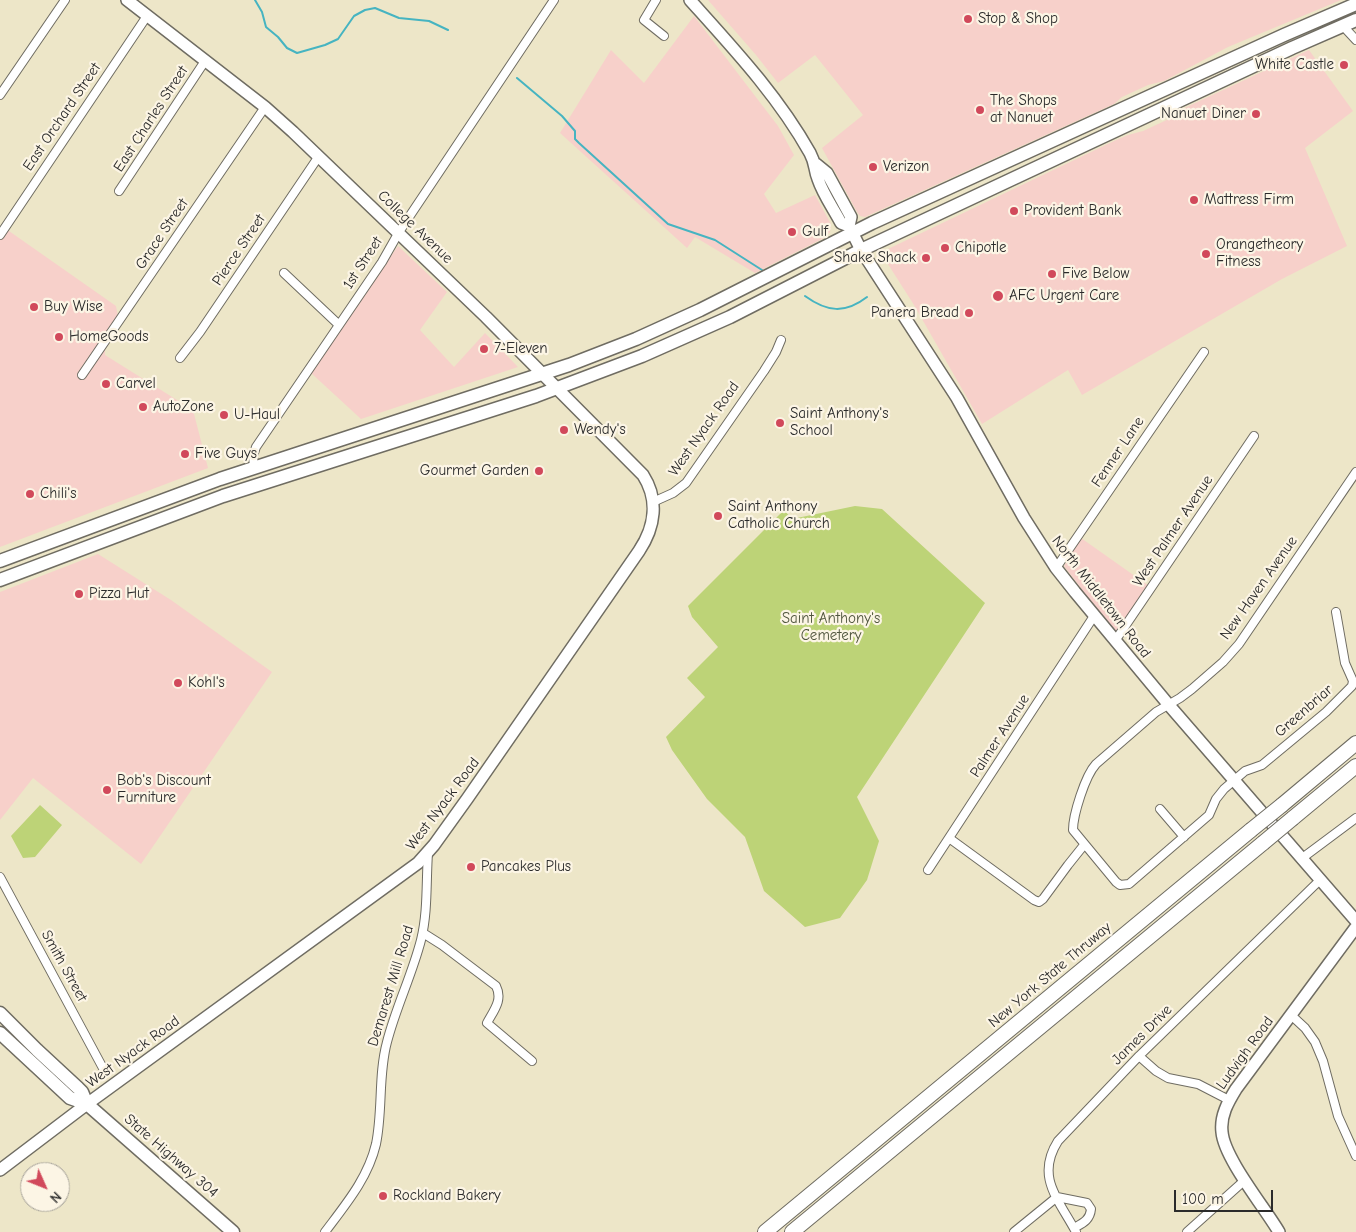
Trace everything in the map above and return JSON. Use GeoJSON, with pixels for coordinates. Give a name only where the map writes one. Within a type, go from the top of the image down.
{"type":"FeatureCollection","features":[{"type":"Feature","properties":{"kind":"highway","name":"New York State Thruway"},"geometry":{"type":"LineString","coordinates":[[765,1232],[1356,743]]}},
{"type":"Feature","properties":{"kind":"highway"},"geometry":{"type":"LineString","coordinates":[[792,1232],[1356,766]]}},
{"type":"Feature","properties":{"kind":"main road"},"geometry":{"type":"LineString","coordinates":[[0,561],[185,491],[543,373],[657,330],[850,229],[1356,4]]}},
{"type":"Feature","properties":{"kind":"main road"},"geometry":{"type":"LineString","coordinates":[[0,580],[223,496],[558,389],[621,365],[685,338],[861,250],[1356,20]]}},
{"type":"Feature","properties":{"kind":"main road"},"geometry":{"type":"LineString","coordinates":[[0,1013],[36,1050],[82,1092],[87,1104]]}},
{"type":"Feature","properties":{"kind":"main road"},"geometry":{"type":"LineString","coordinates":[[0,1033],[70,1098],[87,1104]]}},
{"type":"Feature","properties":{"kind":"main road","name":"State Highway 304"},"geometry":{"type":"LineString","coordinates":[[87,1104],[233,1232]]}},
{"type":"Feature","properties":{"kind":"street"},"geometry":{"type":"LineString","coordinates":[[0,95],[66,0]]}},
{"type":"Feature","properties":{"kind":"street","name":"College Avenue"},"geometry":{"type":"LineString","coordinates":[[127,0],[265,107],[320,156],[543,373],[638,469],[647,482],[653,502]]}},
{"type":"Feature","properties":{"kind":"street","name":"1st Street"},"geometry":{"type":"LineString","coordinates":[[254,467],[253,456],[256,447],[382,262],[399,232],[554,0]]}},
{"type":"Feature","properties":{"kind":"street"},"geometry":{"type":"LineString","coordinates":[[656,0],[644,20],[664,36]]}},
{"type":"Feature","properties":{"kind":"street","name":"North Middletown Road"},"geometry":{"type":"LineString","coordinates":[[690,0],[763,82],[797,130],[816,164],[817,178],[841,223],[850,229],[861,250],[957,398],[1024,518],[1056,568],[1115,642],[1233,781],[1356,921]]}},
{"type":"Feature","properties":{"kind":"street","name":"East Orchard Street"},"geometry":{"type":"LineString","coordinates":[[0,235],[147,16]]}},
{"type":"Feature","properties":{"kind":"street"},"geometry":{"type":"LineString","coordinates":[[1343,26],[1356,40]]}},
{"type":"Feature","properties":{"kind":"street","name":"East Charles Street"},"geometry":{"type":"LineString","coordinates":[[119,191],[205,61]]}},
{"type":"Feature","properties":{"kind":"street","name":"Grace Street"},"geometry":{"type":"LineString","coordinates":[[82,375],[265,107]]}},
{"type":"Feature","properties":{"kind":"street","name":"Pierce Street"},"geometry":{"type":"LineString","coordinates":[[180,358],[200,332],[320,156]]}},
{"type":"Feature","properties":{"kind":"street"},"geometry":{"type":"LineString","coordinates":[[284,273],[338,324]]}},
{"type":"Feature","properties":{"kind":"street","name":"West Nyack Road"},"geometry":{"type":"LineString","coordinates":[[0,1170],[87,1104],[397,879],[428,853],[639,551],[651,528],[653,502],[674,493],[686,483],[764,371],[781,340]]}},
{"type":"Feature","properties":{"kind":"street","name":"Fenner Lane"},"geometry":{"type":"LineString","coordinates":[[1056,568],[1204,352]]}},
{"type":"Feature","properties":{"kind":"street","name":"West Palmer Avenue"},"geometry":{"type":"LineString","coordinates":[[1115,642],[1254,436]]}},
{"type":"Feature","properties":{"kind":"street","name":"New Haven Avenue"},"geometry":{"type":"LineString","coordinates":[[1184,837],[1129,884],[1125,886],[1116,882],[1075,835],[1073,830],[1090,772],[1096,764],[1156,712],[1192,689],[1223,662],[1239,644],[1356,472]]}},
{"type":"Feature","properties":{"kind":"street","name":"Greenbriar"},"geometry":{"type":"LineString","coordinates":[[1233,781],[1245,771],[1262,764],[1326,712],[1352,686],[1353,681],[1345,663],[1336,612]]}},
{"type":"Feature","properties":{"kind":"street","name":"Palmer Avenue"},"geometry":{"type":"LineString","coordinates":[[928,870],[1094,616]]}},
{"type":"Feature","properties":{"kind":"street"},"geometry":{"type":"LineString","coordinates":[[1160,809],[1184,837],[1209,815],[1219,794],[1233,781]]}},
{"type":"Feature","properties":{"kind":"street"},"geometry":{"type":"LineString","coordinates":[[1301,860],[1356,818]]}},
{"type":"Feature","properties":{"kind":"street"},"geometry":{"type":"LineString","coordinates":[[949,838],[1039,902],[1084,845]]}},
{"type":"Feature","properties":{"kind":"street","name":"Demarest Mill Road"},"geometry":{"type":"LineString","coordinates":[[325,1232],[359,1186],[372,1155],[378,1131],[384,1052],[423,933],[428,853]]}},
{"type":"Feature","properties":{"kind":"street","name":"Smith Street"},"geometry":{"type":"LineString","coordinates":[[0,877],[104,1070]]}},
{"type":"Feature","properties":{"kind":"street","name":"James Drive"},"geometry":{"type":"LineString","coordinates":[[1075,1230],[1050,1184],[1048,1174],[1052,1151],[1058,1141],[1139,1056],[1320,880]]}},
{"type":"Feature","properties":{"kind":"street","name":"Ludvigh Road"},"geometry":{"type":"LineString","coordinates":[[1279,1232],[1225,1145],[1222,1121],[1229,1100],[1356,927]]}},
{"type":"Feature","properties":{"kind":"street"},"geometry":{"type":"LineString","coordinates":[[423,933],[454,953],[496,986],[499,992],[499,1001],[487,1022],[532,1061]]}},
{"type":"Feature","properties":{"kind":"street"},"geometry":{"type":"LineString","coordinates":[[1291,1016],[1305,1028],[1315,1042],[1323,1061],[1338,1116],[1356,1156]]}},
{"type":"Feature","properties":{"kind":"street"},"geometry":{"type":"LineString","coordinates":[[1139,1056],[1156,1071],[1168,1078],[1198,1084],[1229,1100]]}},
{"type":"Feature","properties":{"kind":"street"},"geometry":{"type":"LineString","coordinates":[[1187,1232],[1245,1180]]}},
{"type":"Feature","properties":{"kind":"street"},"geometry":{"type":"LineString","coordinates":[[1014,1232],[1057,1197],[1087,1203],[1091,1208],[1090,1215],[1086,1221],[1075,1230]]}},
{"type":"Feature","properties":{"kind":"shaded area","name":"The Shops at Nanuet"},"geometry":{"type":"Polygon","coordinates":[[[708,0],[1341,0],[1228,47],[1164,81],[1148,85],[1122,97],[1114,104],[865,217],[860,216],[857,212],[822,148],[863,115],[815,55],[778,83],[708,0]]]}},
{"type":"Feature","properties":{"kind":"shaded area"},"geometry":{"type":"Polygon","coordinates":[[[694,16],[778,126],[794,155],[764,194],[776,213],[815,195],[831,224],[830,232],[826,237],[755,273],[695,237],[687,248],[560,133],[611,50],[644,83],[694,16]]]}},
{"type":"Feature","properties":{"kind":"shaded area"},"geometry":{"type":"Polygon","coordinates":[[[1309,50],[1353,111],[1305,148],[1347,246],[1282,279],[1082,395],[1068,370],[982,424],[914,305],[886,261],[885,254],[888,249],[1114,141],[1143,131],[1171,118],[1178,111],[1309,50]]]}},
{"type":"Feature","properties":{"kind":"shaded area"},"geometry":{"type":"Polygon","coordinates":[[[0,229],[9,231],[116,306],[120,327],[105,350],[105,355],[193,410],[208,468],[0,547],[0,229]]]}},
{"type":"Feature","properties":{"kind":"shaded area"},"geometry":{"type":"Polygon","coordinates":[[[398,246],[447,292],[420,330],[454,367],[485,333],[518,367],[361,419],[310,372],[398,246]]]}},
{"type":"Feature","properties":{"kind":"shaded area"},"geometry":{"type":"Polygon","coordinates":[[[1081,538],[1149,586],[1116,635],[1064,566],[1081,538]]]}},
{"type":"Feature","properties":{"kind":"shaded area"},"geometry":{"type":"Polygon","coordinates":[[[98,554],[171,600],[272,672],[141,864],[33,778],[0,820],[0,592],[98,554]]]}},
{"type":"Feature","properties":{"kind":"green space","name":"Saint Anthony's Cemetery"},"geometry":{"type":"Polygon","coordinates":[[[855,506],[882,509],[985,603],[857,797],[879,841],[867,880],[840,918],[805,927],[764,891],[745,837],[707,799],[672,750],[666,737],[705,697],[687,678],[718,647],[692,617],[688,606],[784,510],[792,519],[855,506]]]}},
{"type":"Feature","properties":{"kind":"green space"},"geometry":{"type":"Polygon","coordinates":[[[40,805],[62,825],[35,857],[23,858],[11,836],[40,805]]]}},
{"type":"Feature","properties":{"kind":"waterway"},"geometry":{"type":"LineString","coordinates":[[255,0],[262,12],[266,27],[287,48],[297,53],[338,39],[354,16],[365,10],[375,8],[399,18],[429,21],[448,30]]}},
{"type":"Feature","properties":{"kind":"waterway"},"geometry":{"type":"LineString","coordinates":[[517,78],[562,116],[575,131],[575,139],[668,224],[715,240],[762,270]]}},
{"type":"Feature","properties":{"kind":"waterway"},"geometry":{"type":"LineString","coordinates":[[805,296],[828,308],[836,309],[851,306],[867,297]]}},
{"type":"Feature","properties":{"kind":"place","name":"Stop & Shop"},"geometry":{"type":"Point","coordinates":[968,19]}},
{"type":"Feature","properties":{"kind":"place","name":"White Castle"},"geometry":{"type":"Point","coordinates":[1344,65]}},
{"type":"Feature","properties":{"kind":"place","name":"The Shops at Nanuet"},"geometry":{"type":"Point","coordinates":[980,110]}},
{"type":"Feature","properties":{"kind":"place","name":"Nanuet Diner"},"geometry":{"type":"Point","coordinates":[1256,114]}},
{"type":"Feature","properties":{"kind":"place","name":"Verizon"},"geometry":{"type":"Point","coordinates":[873,167]}},
{"type":"Feature","properties":{"kind":"place","name":"Mattress Firm"},"geometry":{"type":"Point","coordinates":[1194,200]}},
{"type":"Feature","properties":{"kind":"place","name":"Provident Bank"},"geometry":{"type":"Point","coordinates":[1014,211]}},
{"type":"Feature","properties":{"kind":"place","name":"Gulf"},"geometry":{"type":"Point","coordinates":[792,232]}},
{"type":"Feature","properties":{"kind":"place","name":"Chipotle"},"geometry":{"type":"Point","coordinates":[945,248]}},
{"type":"Feature","properties":{"kind":"place","name":"Orangetheory Fitness"},"geometry":{"type":"Point","coordinates":[1206,254]}},
{"type":"Feature","properties":{"kind":"place","name":"Shake Shack"},"geometry":{"type":"Point","coordinates":[926,258]}},
{"type":"Feature","properties":{"kind":"place","name":"Five Below"},"geometry":{"type":"Point","coordinates":[1052,274]}},
{"type":"Feature","properties":{"kind":"place","name":"AFC Urgent Care"},"geometry":{"type":"Point","coordinates":[998,296]}},
{"type":"Feature","properties":{"kind":"place","name":"Buy Wise"},"geometry":{"type":"Point","coordinates":[34,307]}},
{"type":"Feature","properties":{"kind":"place","name":"Panera Bread"},"geometry":{"type":"Point","coordinates":[969,313]}},
{"type":"Feature","properties":{"kind":"place","name":"HomeGoods"},"geometry":{"type":"Point","coordinates":[59,337]}},
{"type":"Feature","properties":{"kind":"place","name":"7-Eleven"},"geometry":{"type":"Point","coordinates":[484,349]}},
{"type":"Feature","properties":{"kind":"place","name":"Carvel"},"geometry":{"type":"Point","coordinates":[106,384]}},
{"type":"Feature","properties":{"kind":"place","name":"AutoZone"},"geometry":{"type":"Point","coordinates":[143,407]}},
{"type":"Feature","properties":{"kind":"place","name":"U-Haul"},"geometry":{"type":"Point","coordinates":[224,415]}},
{"type":"Feature","properties":{"kind":"place","name":"Saint Anthony's School"},"geometry":{"type":"Point","coordinates":[780,423]}},
{"type":"Feature","properties":{"kind":"place","name":"Wendy's"},"geometry":{"type":"Point","coordinates":[564,430]}},
{"type":"Feature","properties":{"kind":"place","name":"Five Guys"},"geometry":{"type":"Point","coordinates":[185,454]}},
{"type":"Feature","properties":{"kind":"place","name":"Gourmet Garden"},"geometry":{"type":"Point","coordinates":[539,471]}},
{"type":"Feature","properties":{"kind":"place","name":"Chili's"},"geometry":{"type":"Point","coordinates":[30,494]}},
{"type":"Feature","properties":{"kind":"place","name":"Saint Anthony Catholic Church"},"geometry":{"type":"Point","coordinates":[718,516]}},
{"type":"Feature","properties":{"kind":"place","name":"Pizza Hut"},"geometry":{"type":"Point","coordinates":[79,594]}},
{"type":"Feature","properties":{"kind":"place","name":"Kohl's"},"geometry":{"type":"Point","coordinates":[178,683]}},
{"type":"Feature","properties":{"kind":"place","name":"Bob's Discount Furniture"},"geometry":{"type":"Point","coordinates":[107,790]}},
{"type":"Feature","properties":{"kind":"place","name":"Pancakes Plus"},"geometry":{"type":"Point","coordinates":[471,867]}},
{"type":"Feature","properties":{"kind":"place","name":"Rockland Bakery"},"geometry":{"type":"Point","coordinates":[383,1196]}}]}
